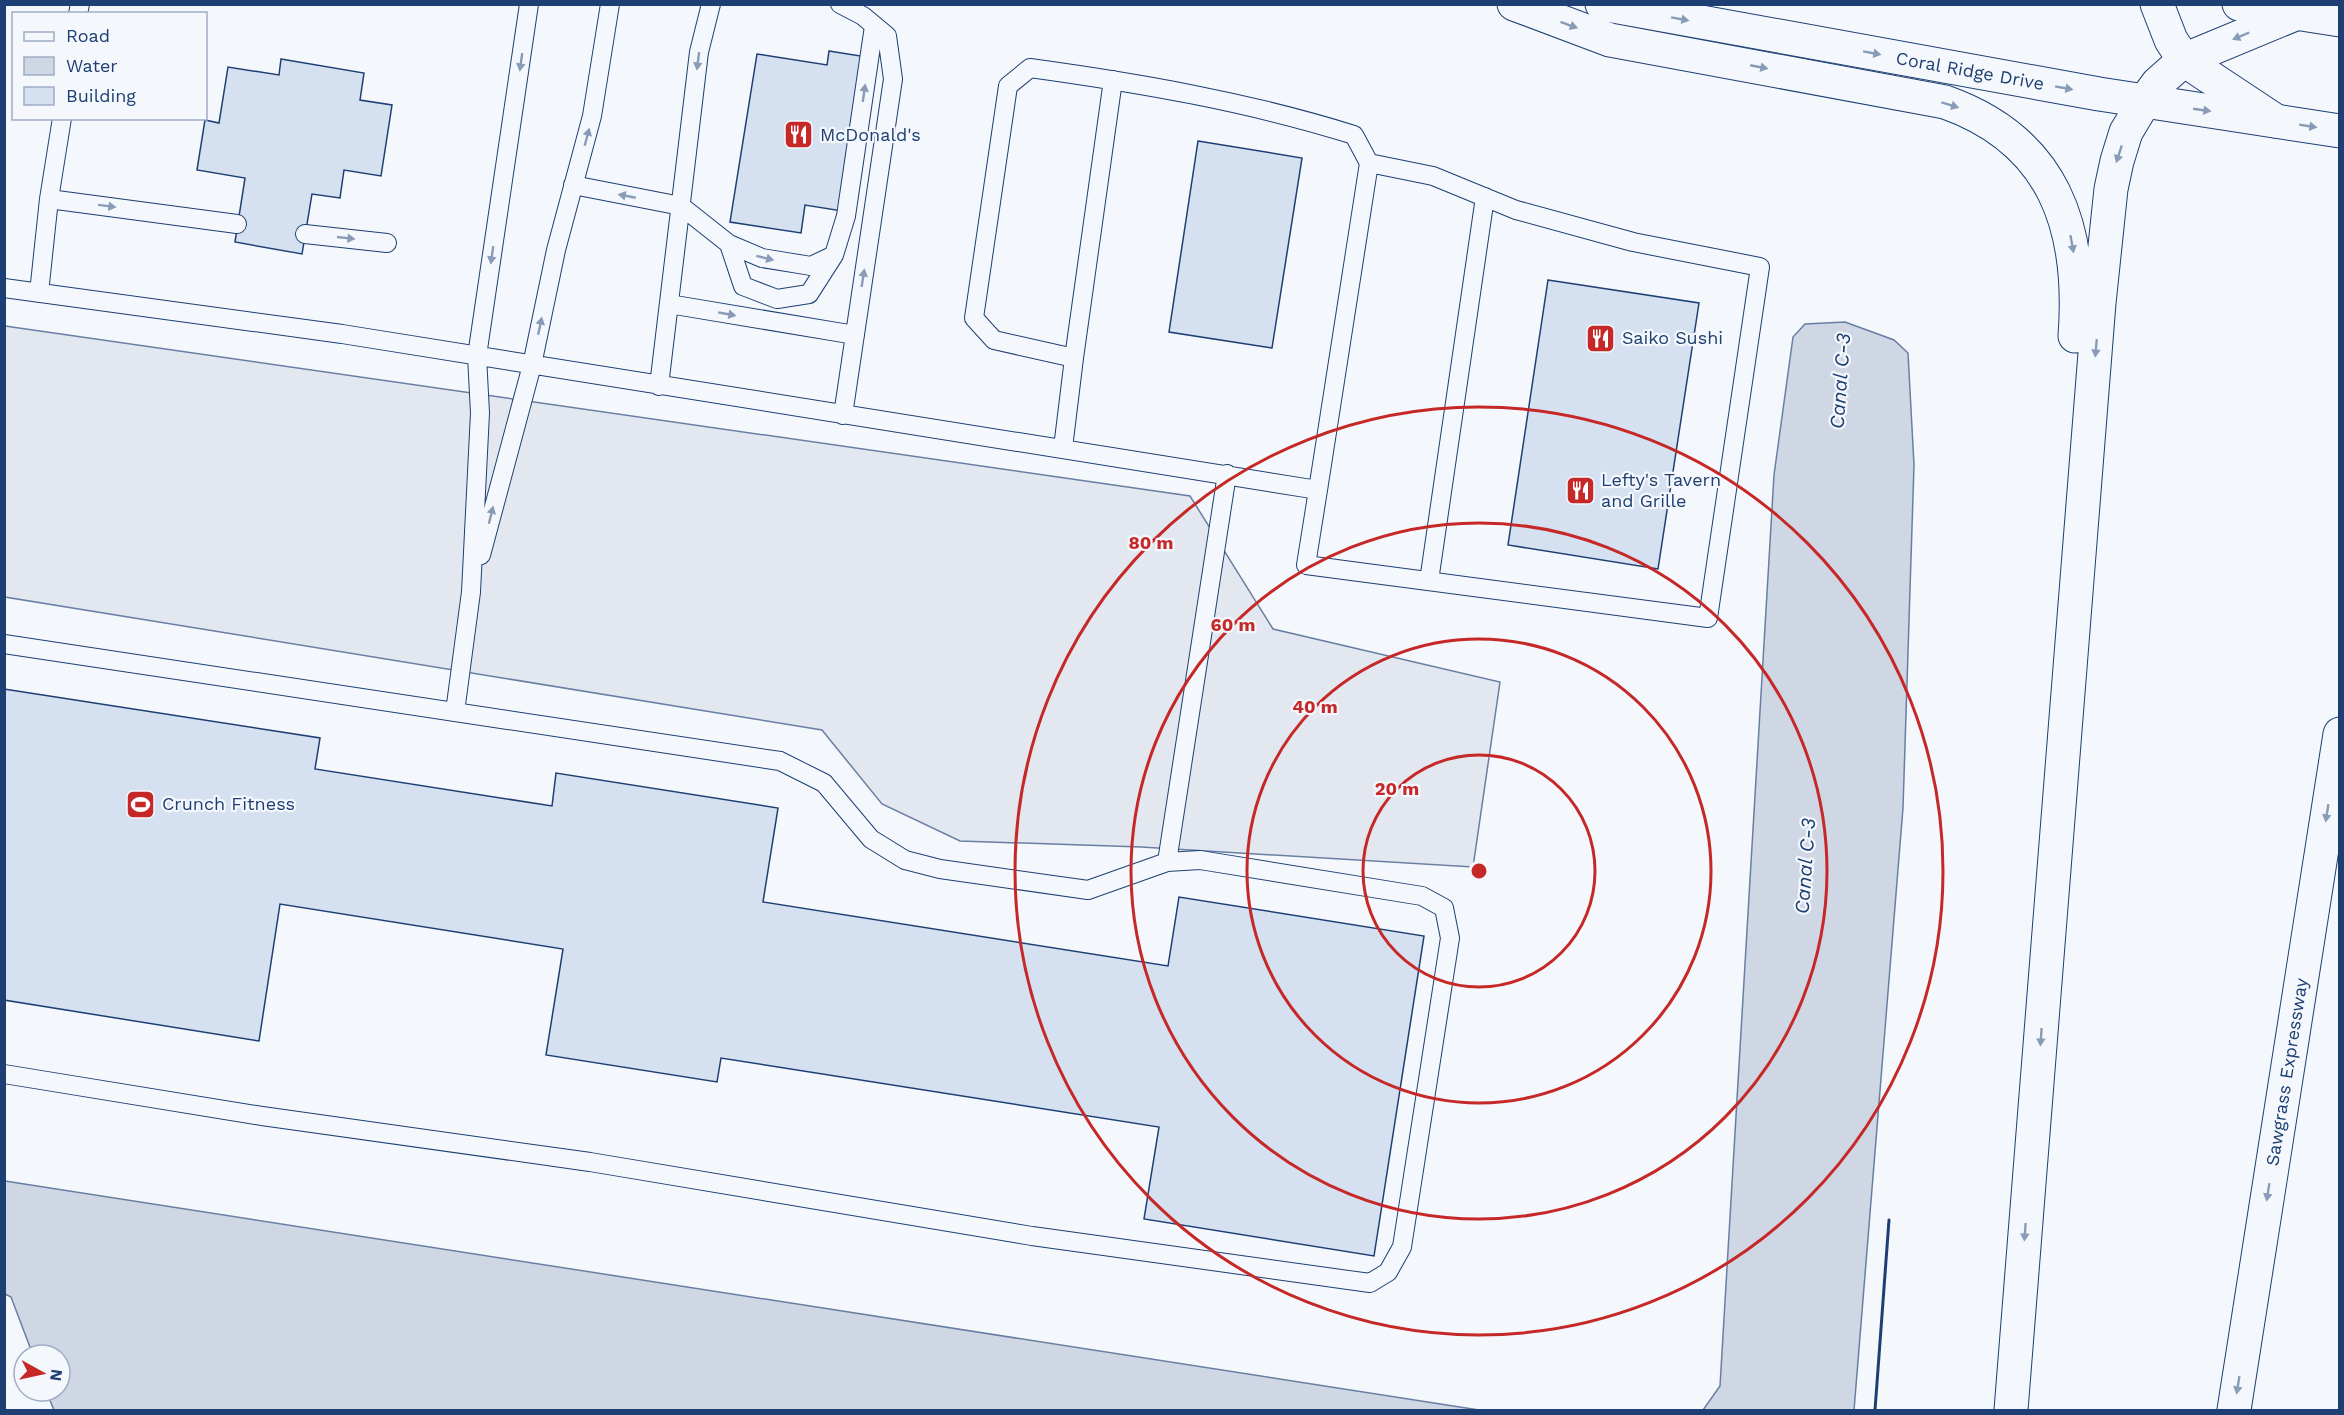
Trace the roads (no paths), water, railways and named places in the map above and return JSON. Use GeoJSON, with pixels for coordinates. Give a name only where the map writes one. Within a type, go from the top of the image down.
{"type":"FeatureCollection","features":[{"type":"Feature","properties":{"kind":"main road"},"geometry":{"type":"LineString","coordinates":[[1514,4],[1610,40],[1945,102],[1993,123],[2013,138],[2052,188],[2073,239],[2078,303],[2049,685],[2045,979]]}},
{"type":"Feature","properties":{"kind":"main road","name":"Coral Ridge Drive"},"geometry":{"type":"LineString","coordinates":[[1602,4],[2144,102],[2340,131]]}},
{"type":"Feature","properties":{"kind":"main road"},"geometry":{"type":"LineString","coordinates":[[2157,4],[2171,40],[2184,60],[2276,121]]}},
{"type":"Feature","properties":{"kind":"main road"},"geometry":{"type":"LineString","coordinates":[[2239,4],[2340,20]]}},
{"type":"Feature","properties":{"kind":"main road"},"geometry":{"type":"LineString","coordinates":[[2012,1410],[2045,979],[2111,189],[2127,132],[2158,83],[2184,60],[2295,14]]}},
{"type":"Feature","properties":{"kind":"main road","name":"Sawgrass Expressway"},"geometry":{"type":"LineString","coordinates":[[2234,1410],[2340,734]]}},
{"type":"Feature","properties":{"kind":"lane"},"geometry":{"type":"LineString","coordinates":[[454,712],[471,592],[480,413],[477,356],[529,4]]}},
{"type":"Feature","properties":{"kind":"lane"},"geometry":{"type":"LineString","coordinates":[[471,592],[532,365],[556,250],[592,116],[610,4]]}},
{"type":"Feature","properties":{"kind":"lane"},"geometry":{"type":"LineString","coordinates":[[659,386],[699,52],[711,4]]}},
{"type":"Feature","properties":{"kind":"lane"},"geometry":{"type":"LineString","coordinates":[[840,4],[863,16],[887,36],[893,79],[843,415]]}},
{"type":"Feature","properties":{"kind":"lane"},"geometry":{"type":"LineString","coordinates":[[729,244],[743,286],[777,299],[809,294],[834,255],[846,216],[874,26]]}},
{"type":"Feature","properties":{"kind":"lane"},"geometry":{"type":"LineString","coordinates":[[1074,358],[994,340],[974,318],[1008,86],[1030,68],[1113,80],[1296,117],[1354,135],[1369,163],[1306,564],[1708,618],[1760,267],[1633,242],[1516,210],[1433,176],[1369,163]]}},
{"type":"Feature","properties":{"kind":"lane"},"geometry":{"type":"LineString","coordinates":[[1063,448],[1113,80]]}},
{"type":"Feature","properties":{"kind":"lane"},"geometry":{"type":"LineString","coordinates":[[39,293],[49,199],[62,120]]}},
{"type":"Feature","properties":{"kind":"lane"},"geometry":{"type":"LineString","coordinates":[[573,185],[681,206],[729,244],[762,258],[811,266],[834,255]]}},
{"type":"Feature","properties":{"kind":"lane"},"geometry":{"type":"LineString","coordinates":[[1429,580],[1485,197]]}},
{"type":"Feature","properties":{"kind":"lane"},"geometry":{"type":"LineString","coordinates":[[49,199],[237,224]]}},
{"type":"Feature","properties":{"kind":"lane"},"geometry":{"type":"LineString","coordinates":[[305,234],[387,243]]}},
{"type":"Feature","properties":{"kind":"lane"},"geometry":{"type":"LineString","coordinates":[[4,288],[308,329],[1318,490]]}},
{"type":"Feature","properties":{"kind":"lane"},"geometry":{"type":"LineString","coordinates":[[669,304],[855,335]]}},
{"type":"Feature","properties":{"kind":"lane"},"geometry":{"type":"LineString","coordinates":[[1167,862],[1227,474]]}},
{"type":"Feature","properties":{"kind":"lane"},"geometry":{"type":"LineString","coordinates":[[4,644],[780,761],[824,783],[871,839],[905,860],[940,869],[1088,890],[1167,862],[1200,860],[1422,896],[1444,908],[1450,938],[1402,1247],[1388,1272],[1370,1283],[1020,1234],[590,1162],[262,1116],[4,1074]]}},
{"type":"Feature","properties":{"kind":"water","name":"Canal C-3"},"geometry":{"type":"Polygon","coordinates":[[[1845,322],[1894,340],[1908,353],[1914,465],[1903,808],[1854,1410],[1703,1410],[1720,1386],[1774,475],[1793,337],[1805,324],[1845,322]]]}},
{"type":"Feature","properties":{"kind":"water"},"geometry":{"type":"Polygon","coordinates":[[[5,1181],[1479,1410],[54,1410],[51,1403],[72,1403],[72,1343],[28,1343],[11,1297],[5,1294],[5,1181]]]}},
{"type":"Feature","properties":{"kind":"place","name":"McDonald's"},"geometry":{"type":"Point","coordinates":[799,135]}},
{"type":"Feature","properties":{"kind":"place","name":"Saiko Sushi"},"geometry":{"type":"Point","coordinates":[1601,338]}},
{"type":"Feature","properties":{"kind":"place","name":"Lefty's Tavern and Grille"},"geometry":{"type":"Point","coordinates":[1580,490]}},
{"type":"Feature","properties":{"kind":"place","name":"Crunch Fitness"},"geometry":{"type":"Point","coordinates":[141,804]}}]}
